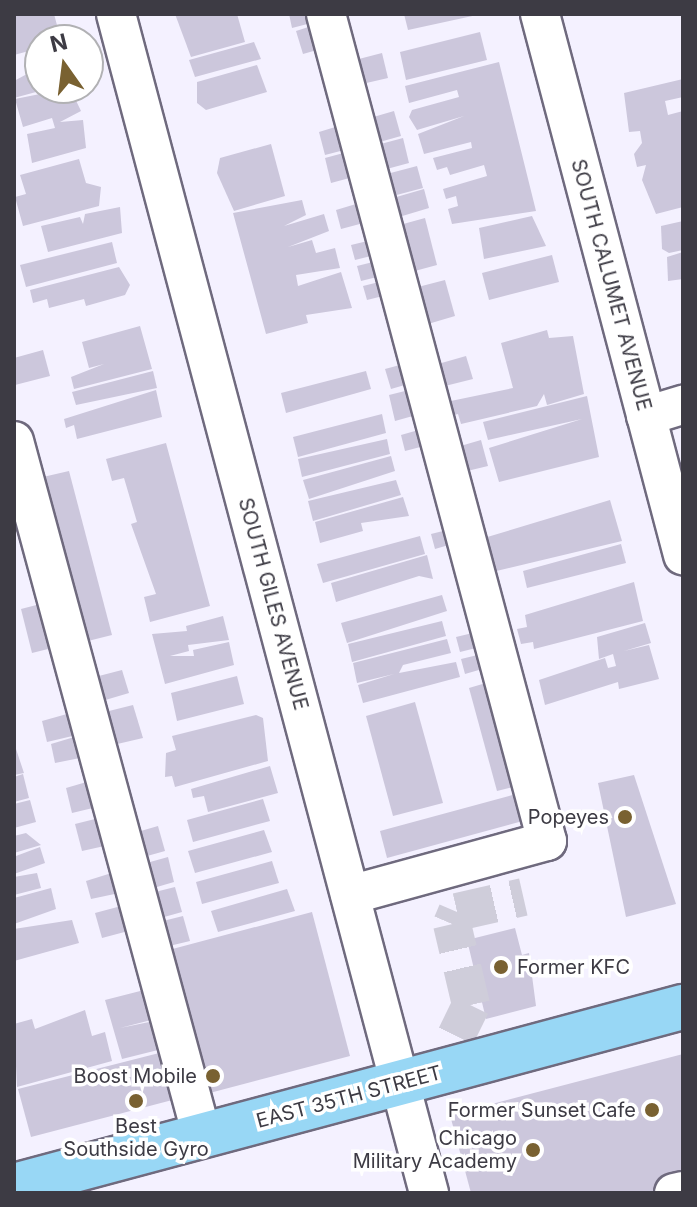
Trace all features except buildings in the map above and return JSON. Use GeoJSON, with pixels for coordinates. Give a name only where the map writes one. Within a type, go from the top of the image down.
{"type":"FeatureCollection","features":[{"type":"Feature","properties":{"kind":"main road","name":"EAST 35TH STREET"},"geometry":{"type":"LineString","coordinates":[[14,1186],[683,1007]]}},
{"type":"Feature","properties":{"kind":"street","name":"SOUTH GILES AVENUE"},"geometry":{"type":"LineString","coordinates":[[116,14],[429,1193]]}},
{"type":"Feature","properties":{"kind":"street"},"geometry":{"type":"LineString","coordinates":[[326,14],[547,841],[350,895]]}},
{"type":"Feature","properties":{"kind":"street","name":"SOUTH CALUMET AVENUE"},"geometry":{"type":"LineString","coordinates":[[540,14],[683,555]]}},
{"type":"Feature","properties":{"kind":"street"},"geometry":{"type":"LineString","coordinates":[[646,416],[683,405]]}},
{"type":"Feature","properties":{"kind":"street"},"geometry":{"type":"LineString","coordinates":[[14,441],[202,1136]]}},
{"type":"Feature","properties":{"kind":"street"},"geometry":{"type":"LineString","coordinates":[[674,1193],[683,1191]]}},
{"type":"Feature","properties":{"kind":"tunnel"},"geometry":{"type":"LineString","coordinates":[[456,1036],[471,1005],[452,924],[457,912],[523,897]]}},
{"type":"Feature","properties":{"kind":"place","name":"Popeyes"},"geometry":{"type":"Point","coordinates":[625,817]}},
{"type":"Feature","properties":{"kind":"place","name":"Former KFC"},"geometry":{"type":"Point","coordinates":[501,967]}},
{"type":"Feature","properties":{"kind":"place","name":"Boost Mobile"},"geometry":{"type":"Point","coordinates":[213,1076]}},
{"type":"Feature","properties":{"kind":"place","name":"Best Southside Gyro"},"geometry":{"type":"Point","coordinates":[136,1101]}},
{"type":"Feature","properties":{"kind":"place","name":"Former Sunset Cafe"},"geometry":{"type":"Point","coordinates":[652,1110]}},
{"type":"Feature","properties":{"kind":"place","name":"Chicago Military Academy"},"geometry":{"type":"Point","coordinates":[533,1150]}}]}
